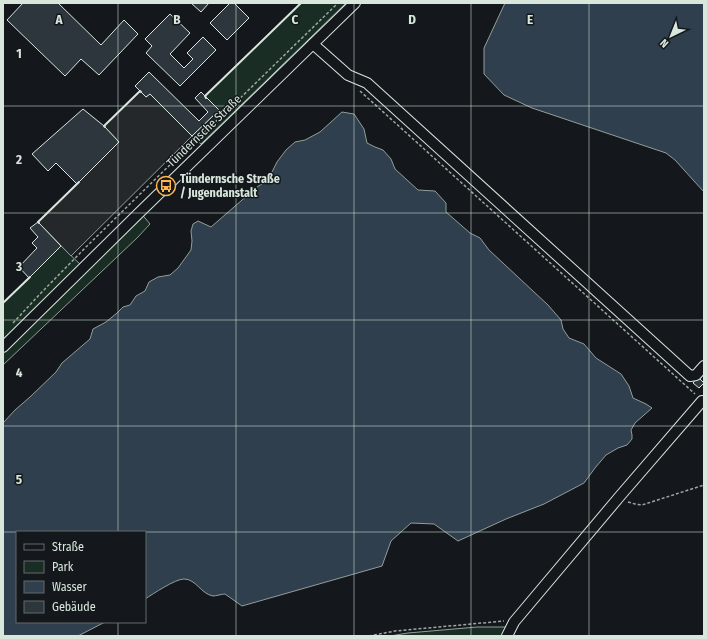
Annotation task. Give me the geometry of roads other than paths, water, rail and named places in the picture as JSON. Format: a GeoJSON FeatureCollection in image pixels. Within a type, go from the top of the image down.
{"type":"FeatureCollection","features":[{"type":"Feature","properties":{"kind":"street","name":"Tündernsche Straße"},"geometry":{"type":"LineString","coordinates":[[3,347],[128,223],[356,3]]}},
{"type":"Feature","properties":{"kind":"street"},"geometry":{"type":"LineString","coordinates":[[313,44],[348,75],[367,83],[690,376],[696,375],[704,366]]}},
{"type":"Feature","properties":{"kind":"street"},"geometry":{"type":"LineString","coordinates":[[507,636],[514,622],[702,401]]}},
{"type":"Feature","properties":{"kind":"water"},"geometry":{"type":"Polygon","coordinates":[[[505,3],[704,3],[704,192],[675,160],[666,153],[532,108],[504,95],[484,74],[484,48],[505,3]]]}},
{"type":"Feature","properties":{"kind":"water"},"geometry":{"type":"Polygon","coordinates":[[[342,112],[354,114],[364,129],[367,143],[383,150],[391,159],[395,169],[418,190],[435,191],[446,203],[446,212],[470,233],[480,238],[489,250],[548,305],[561,320],[563,329],[569,338],[584,344],[596,358],[621,374],[629,386],[633,398],[652,408],[635,423],[631,430],[632,439],[627,445],[606,455],[584,483],[544,504],[506,519],[458,541],[434,524],[411,523],[391,541],[382,566],[242,606],[225,594],[213,596],[209,595],[192,581],[184,579],[158,590],[146,598],[146,531],[16,531],[16,623],[103,623],[78,636],[3,636],[3,423],[56,372],[62,363],[90,339],[93,329],[106,322],[123,307],[130,305],[136,296],[145,291],[149,282],[158,277],[170,275],[178,268],[191,250],[191,231],[193,224],[198,221],[211,227],[257,187],[268,180],[277,162],[286,150],[295,142],[305,140],[320,132],[342,112]]]}},
{"type":"Feature","properties":{"kind":"place","name":"Tündernsche Straße / Jugendanstalt"},"geometry":{"type":"Point","coordinates":[166,186]}}]}
